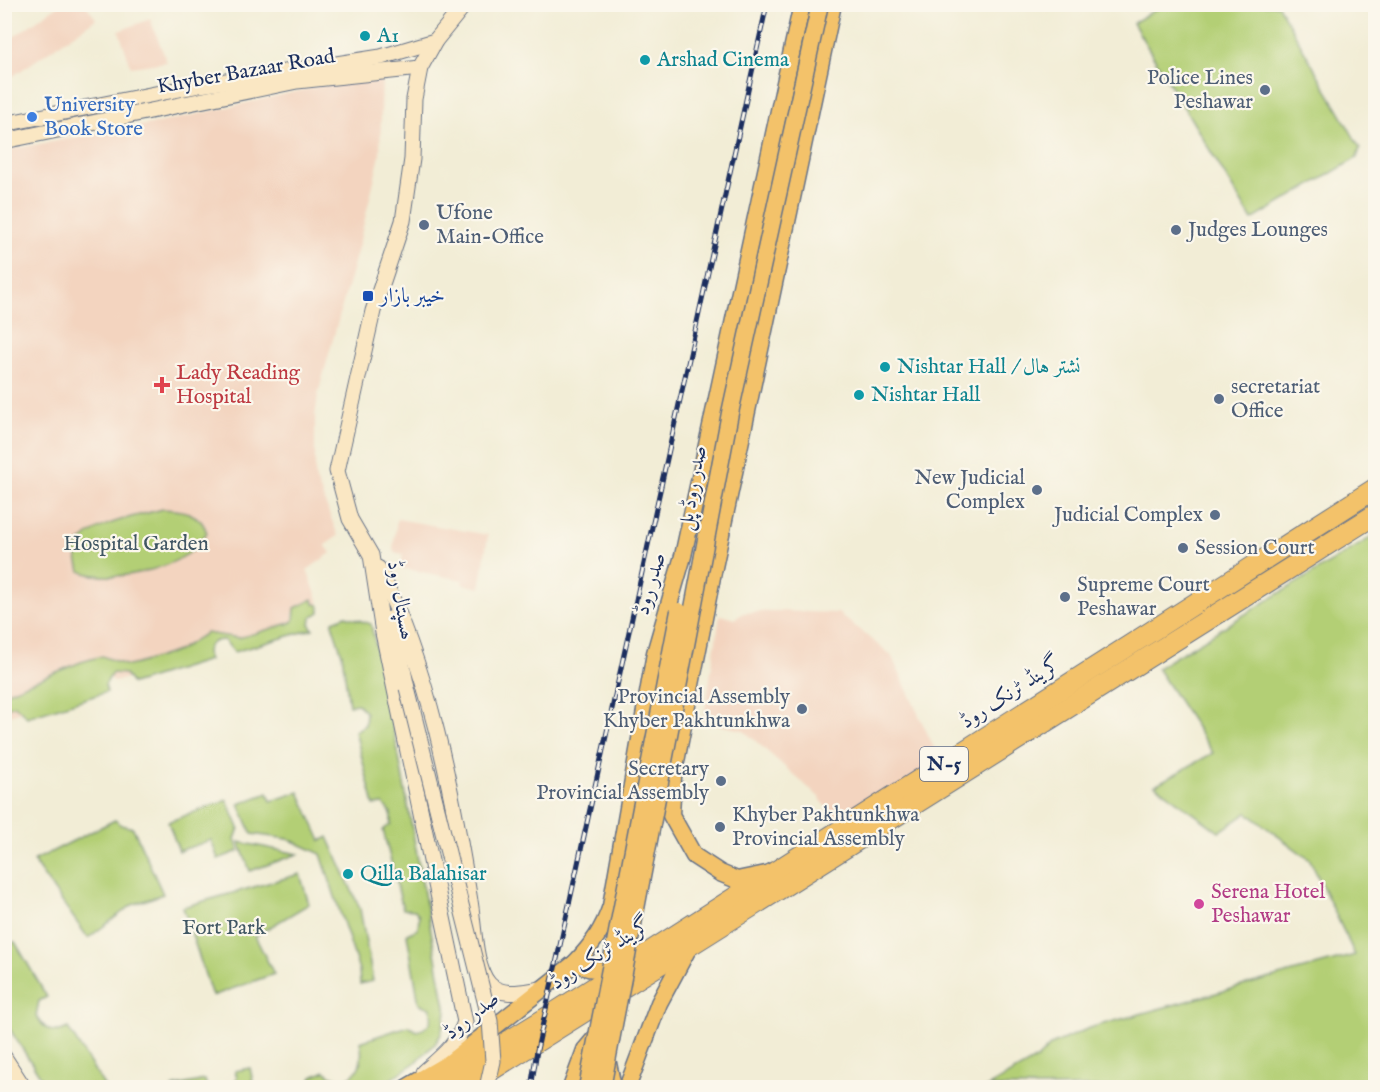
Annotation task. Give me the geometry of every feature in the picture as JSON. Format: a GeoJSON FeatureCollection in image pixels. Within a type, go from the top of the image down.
{"type":"FeatureCollection","features":[{"type":"Feature","properties":{"kind":"highway","name":"گرینڈ ٹرنک روڈ"},"geometry":{"type":"LineString","coordinates":[[463,1088],[690,944],[1044,711],[1376,488]]}},
{"type":"Feature","properties":{"kind":"highway","name":"گرینڈ ٹرنک روڈ"},"geometry":{"type":"LineString","coordinates":[[426,1088],[484,1056],[771,873],[1376,514]]}},
{"type":"Feature","properties":{"kind":"main road","name":"صدر روڈ"},"geometry":{"type":"LineString","coordinates":[[406,1088],[449,1064],[575,963],[600,934],[611,906],[655,653],[683,556],[802,4]]}},
{"type":"Feature","properties":{"kind":"main road","name":"صدر روڈ پل"},"geometry":{"type":"LineString","coordinates":[[602,1088],[730,413],[820,4]]}},
{"type":"Feature","properties":{"kind":"main road"},"geometry":{"type":"LineString","coordinates":[[771,873],[737,880],[720,873],[694,855],[671,815],[674,777],[715,560],[833,4]]}},
{"type":"Feature","properties":{"kind":"main road","name":"صدر روڈ پل"},"geometry":{"type":"LineString","coordinates":[[587,1088],[679,611],[683,556]]}},
{"type":"Feature","properties":{"kind":"main road"},"geometry":{"type":"LineString","coordinates":[[627,1088],[659,1003],[690,944]]}},
{"type":"Feature","properties":{"kind":"main road"},"geometry":{"type":"LineString","coordinates":[[575,963],[588,968],[616,972]]}},
{"type":"Feature","properties":{"kind":"main road"},"geometry":{"type":"LineString","coordinates":[[571,1088],[585,1050],[596,1037]]}},
{"type":"Feature","properties":{"kind":"main road"},"geometry":{"type":"LineString","coordinates":[[608,1063],[613,1088]]}},
{"type":"Feature","properties":{"kind":"street"},"geometry":{"type":"LineString","coordinates":[[420,68],[435,41],[465,4]]}},
{"type":"Feature","properties":{"kind":"street"},"geometry":{"type":"LineString","coordinates":[[4,124],[164,100],[381,57],[435,41]]}},
{"type":"Feature","properties":{"kind":"street","name":"Khyber Bazaar Road"},"geometry":{"type":"LineString","coordinates":[[4,141],[164,100],[297,81],[420,68]]}},
{"type":"Feature","properties":{"kind":"street","name":"ھسپتال روڈ"},"geometry":{"type":"LineString","coordinates":[[406,1088],[452,1048],[465,1022],[383,633],[371,555],[350,519],[337,471],[373,311],[403,221],[412,159],[414,99],[420,68]]}},
{"type":"Feature","properties":{"kind":"street"},"geometry":{"type":"LineString","coordinates":[[371,555],[397,635],[407,688],[490,1021],[493,1061],[488,1088]]}},
{"type":"Feature","properties":{"kind":"street"},"geometry":{"type":"LineString","coordinates":[[371,555],[398,609],[416,654],[445,775],[470,899],[480,969],[490,985],[509,993],[541,989]]}},
{"type":"Feature","properties":{"kind":"street"},"geometry":{"type":"LineString","coordinates":[[4,1057],[24,1088]]}},
{"type":"Feature","properties":{"kind":"shaded area"},"geometry":{"type":"Polygon","coordinates":[[[59,5],[86,5],[96,19],[13,76],[5,79],[5,43],[59,5]]]}},
{"type":"Feature","properties":{"kind":"shaded area"},"geometry":{"type":"Polygon","coordinates":[[[150,19],[167,62],[131,67],[119,31],[150,19]]]}},
{"type":"Feature","properties":{"kind":"shaded area","name":"Lady Reading Hospital"},"geometry":{"type":"Polygon","coordinates":[[[382,72],[380,155],[359,244],[318,394],[315,416],[315,477],[338,536],[325,545],[331,553],[307,570],[320,605],[313,610],[298,610],[293,613],[293,625],[231,641],[214,635],[197,655],[114,682],[104,671],[89,691],[9,715],[5,709],[5,150],[163,122],[382,72]]]}},
{"type":"Feature","properties":{"kind":"shaded area"},"geometry":{"type":"Polygon","coordinates":[[[397,519],[488,535],[480,588],[462,584],[463,580],[401,568],[403,554],[394,552],[393,548],[397,519]]]}},
{"type":"Feature","properties":{"kind":"shaded area"},"geometry":{"type":"Polygon","coordinates":[[[775,611],[838,613],[891,655],[942,765],[841,829],[819,797],[743,730],[703,722],[720,615],[735,619],[743,613],[775,611]]]}},
{"type":"Feature","properties":{"kind":"green space"},"geometry":{"type":"Polygon","coordinates":[[[1163,5],[1278,5],[1360,148],[1357,158],[1252,220],[1133,23],[1163,5]]]}},
{"type":"Feature","properties":{"kind":"green space","name":"Hospital Garden"},"geometry":{"type":"Polygon","coordinates":[[[163,509],[177,510],[195,516],[204,526],[207,533],[192,551],[168,564],[138,573],[107,576],[80,571],[75,549],[92,532],[114,522],[163,509]]]}},
{"type":"Feature","properties":{"kind":"green space"},"geometry":{"type":"Polygon","coordinates":[[[1375,535],[1375,1087],[987,1087],[1037,1059],[1051,1045],[1089,1028],[1355,955],[1310,860],[1247,813],[1219,832],[1155,785],[1213,753],[1157,668],[1375,535]]]}},
{"type":"Feature","properties":{"kind":"green space"},"geometry":{"type":"Polygon","coordinates":[[[313,599],[314,604],[319,605],[320,612],[311,618],[310,625],[313,629],[234,652],[224,640],[216,641],[208,648],[209,660],[132,684],[125,674],[112,673],[105,685],[107,692],[27,717],[15,705],[5,708],[5,693],[81,662],[102,656],[128,666],[178,651],[206,633],[239,638],[290,623],[294,620],[295,608],[313,599]]]}},
{"type":"Feature","properties":{"kind":"green space"},"geometry":{"type":"Polygon","coordinates":[[[346,616],[371,624],[398,752],[446,1012],[441,1034],[435,1044],[416,1062],[379,1087],[308,1087],[312,1077],[325,1071],[342,1079],[354,1074],[361,1060],[360,1042],[408,1026],[417,1031],[430,1023],[431,1016],[430,1008],[419,1004],[407,934],[418,929],[419,916],[415,910],[403,909],[383,830],[391,824],[391,813],[383,804],[374,805],[355,731],[365,725],[366,713],[358,704],[349,705],[342,654],[333,627],[333,621],[346,616]]]}},
{"type":"Feature","properties":{"kind":"green space"},"geometry":{"type":"Polygon","coordinates":[[[299,792],[321,841],[328,837],[360,909],[373,981],[360,984],[359,970],[321,854],[288,839],[252,834],[239,804],[268,793],[271,801],[299,792]]]}},
{"type":"Feature","properties":{"kind":"green space"},"geometry":{"type":"Polygon","coordinates":[[[227,800],[239,828],[235,839],[239,851],[218,859],[211,840],[179,851],[168,822],[227,800]]]}},
{"type":"Feature","properties":{"kind":"green space"},"geometry":{"type":"Polygon","coordinates":[[[115,820],[121,825],[133,828],[163,894],[132,905],[88,938],[33,861],[115,820]]]}},
{"type":"Feature","properties":{"kind":"green space"},"geometry":{"type":"Polygon","coordinates":[[[239,842],[298,854],[250,871],[239,842]]]}},
{"type":"Feature","properties":{"kind":"green space","name":"Fort Park"},"geometry":{"type":"Polygon","coordinates":[[[300,874],[309,904],[255,936],[274,974],[212,996],[183,907],[300,874]]]}},
{"type":"Feature","properties":{"kind":"green space"},"geometry":{"type":"Polygon","coordinates":[[[15,942],[47,997],[39,1001],[36,1016],[49,1030],[58,1031],[68,1028],[105,1087],[47,1087],[5,1022],[5,943],[15,942]]]}},
{"type":"Feature","properties":{"kind":"green space"},"geometry":{"type":"Polygon","coordinates":[[[250,1068],[254,1087],[233,1087],[237,1077],[235,1071],[250,1068]]]}},
{"type":"Feature","properties":{"kind":"green space"},"geometry":{"type":"Polygon","coordinates":[[[205,1080],[207,1087],[172,1087],[205,1080]]]}},
{"type":"Feature","properties":{"kind":"railway"},"geometry":{"type":"LineString","coordinates":[[531,1088],[537,1050],[767,4]]}},
{"type":"Feature","properties":{"kind":"place","name":"A1"},"geometry":{"type":"Point","coordinates":[365,36]}},
{"type":"Feature","properties":{"kind":"place","name":"Arshad Cinema"},"geometry":{"type":"Point","coordinates":[645,60]}},
{"type":"Feature","properties":{"kind":"place","name":"Police Lines Peshawar"},"geometry":{"type":"Point","coordinates":[1265,90]}},
{"type":"Feature","properties":{"kind":"place","name":"University Book Store"},"geometry":{"type":"Point","coordinates":[32,117]}},
{"type":"Feature","properties":{"kind":"place","name":"Ufone Main-Office"},"geometry":{"type":"Point","coordinates":[424,225]}},
{"type":"Feature","properties":{"kind":"place","name":"Judges Lounges"},"geometry":{"type":"Point","coordinates":[1176,230]}},
{"type":"Feature","properties":{"kind":"place","name":"خیبر بازار"},"geometry":{"type":"Point","coordinates":[368,296]}},
{"type":"Feature","properties":{"kind":"place","name":"Nishtar Hall / نشتر ہال"},"geometry":{"type":"Point","coordinates":[885,367]}},
{"type":"Feature","properties":{"kind":"place","name":"Lady Reading Hospital"},"geometry":{"type":"Point","coordinates":[162,385]}},
{"type":"Feature","properties":{"kind":"place","name":"Nishtar Hall"},"geometry":{"type":"Point","coordinates":[859,395]}},
{"type":"Feature","properties":{"kind":"place","name":"secretariat Office"},"geometry":{"type":"Point","coordinates":[1219,399]}},
{"type":"Feature","properties":{"kind":"place","name":"New Judicial Complex"},"geometry":{"type":"Point","coordinates":[1037,490]}},
{"type":"Feature","properties":{"kind":"place","name":"Judicial Complex"},"geometry":{"type":"Point","coordinates":[1215,515]}},
{"type":"Feature","properties":{"kind":"place","name":"Session Court"},"geometry":{"type":"Point","coordinates":[1183,548]}},
{"type":"Feature","properties":{"kind":"place","name":"Supreme Court Peshawar"},"geometry":{"type":"Point","coordinates":[1065,597]}},
{"type":"Feature","properties":{"kind":"place","name":"Provincial Assembly Khyber Pakhtunkhwa"},"geometry":{"type":"Point","coordinates":[802,709]}},
{"type":"Feature","properties":{"kind":"place","name":"Secretary Provincial Assembly"},"geometry":{"type":"Point","coordinates":[721,781]}},
{"type":"Feature","properties":{"kind":"place","name":"Khyber Pakhtunkhwa Provincial Assembly"},"geometry":{"type":"Point","coordinates":[720,827]}},
{"type":"Feature","properties":{"kind":"place","name":"Qilla Balahisar"},"geometry":{"type":"Point","coordinates":[348,874]}},
{"type":"Feature","properties":{"kind":"place","name":"Serena Hotel Peshawar"},"geometry":{"type":"Point","coordinates":[1199,904]}}]}
